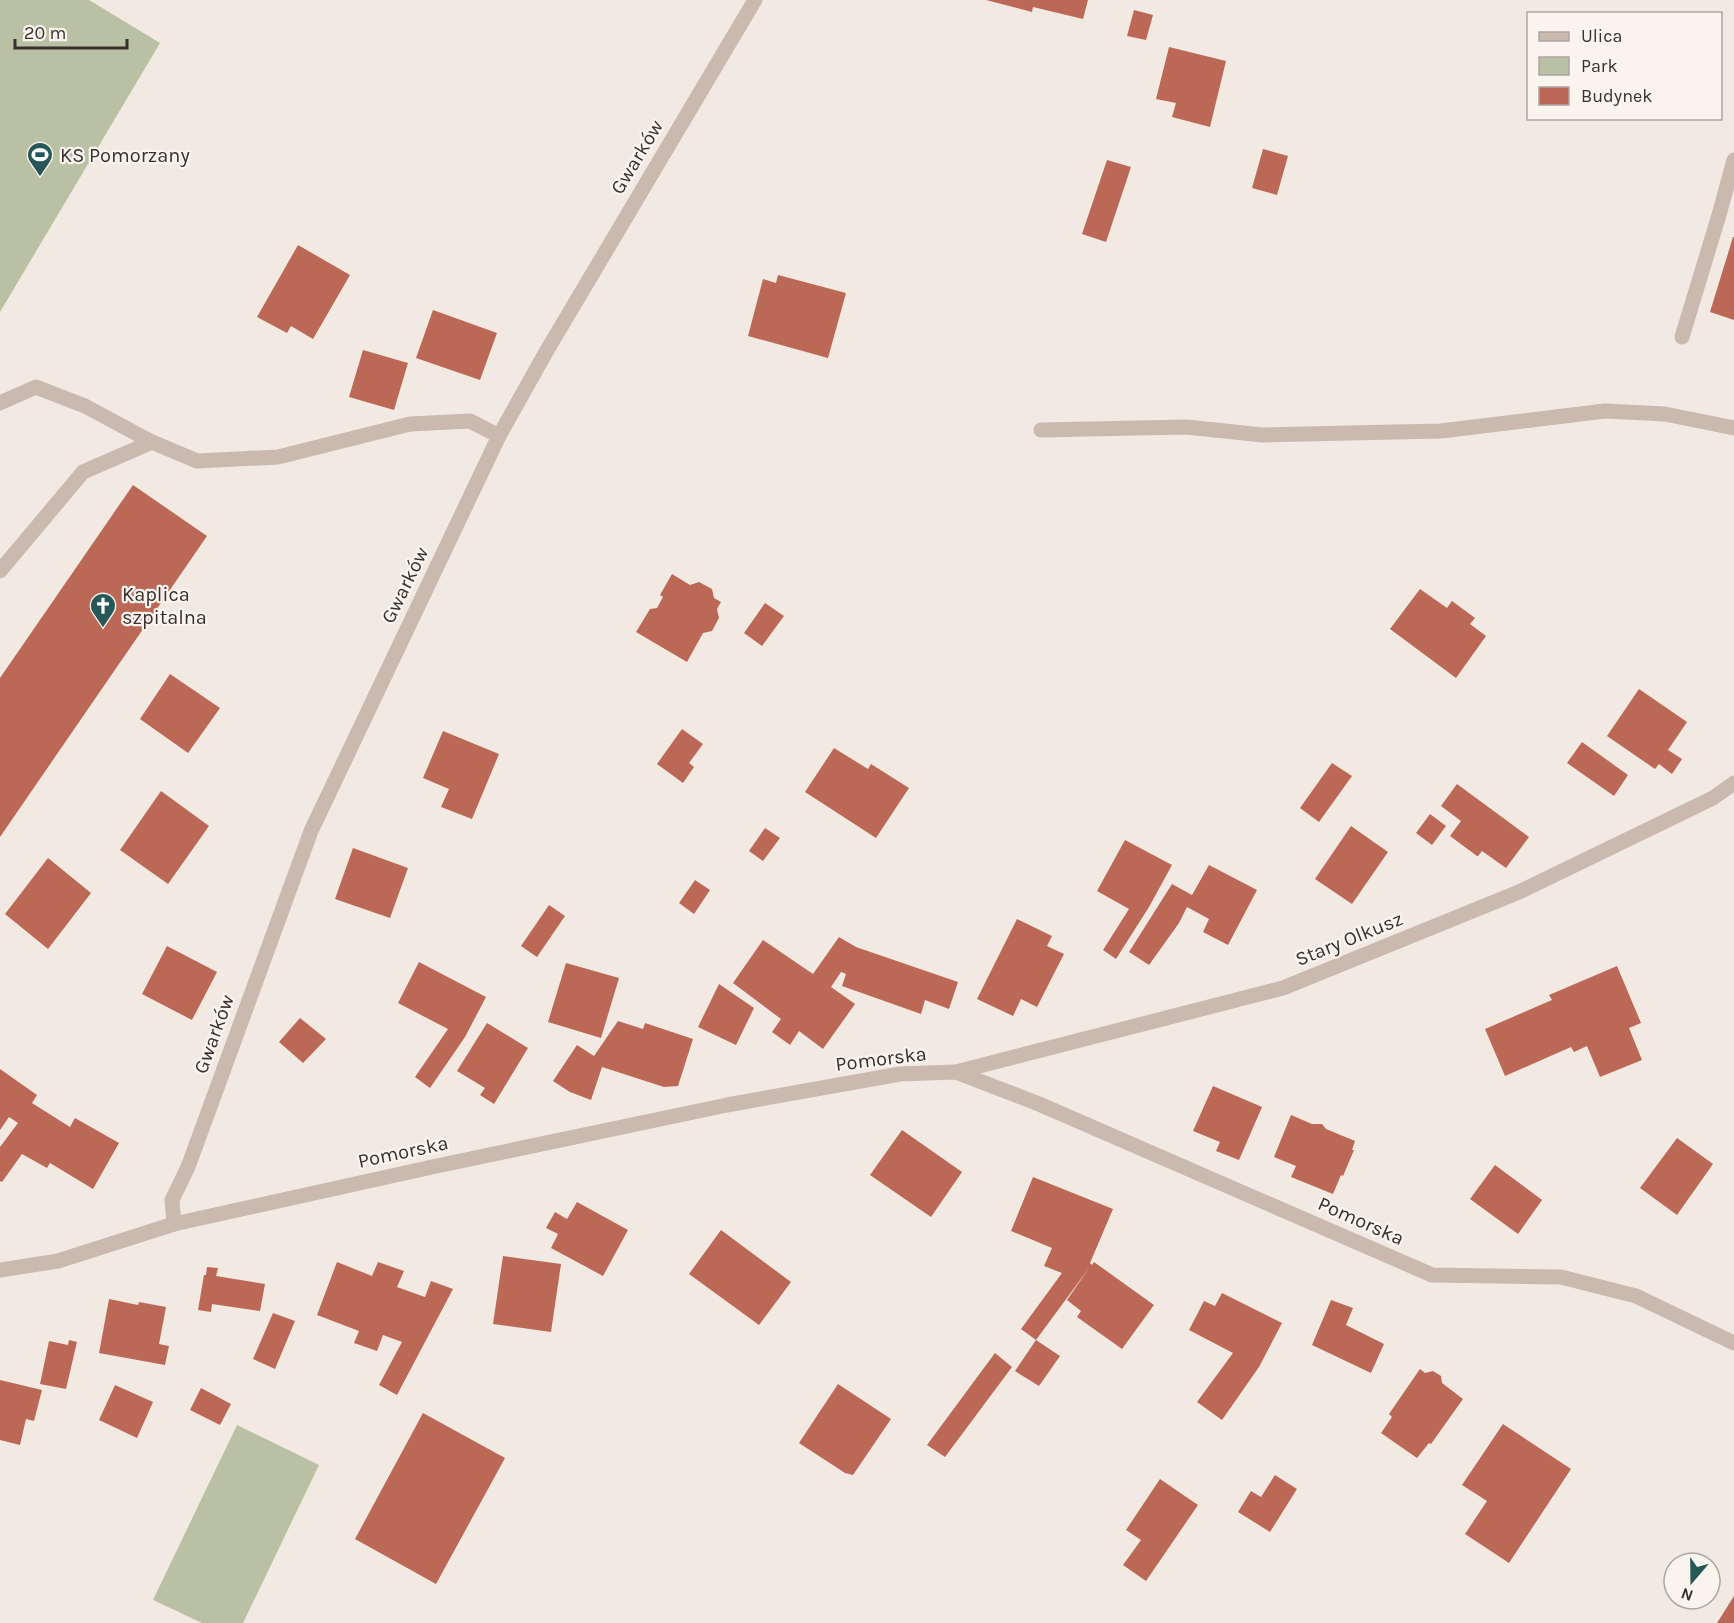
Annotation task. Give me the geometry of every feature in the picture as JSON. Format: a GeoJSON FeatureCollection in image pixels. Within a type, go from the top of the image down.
{"type":"FeatureCollection","features":[{"type":"Feature","properties":{"kind":"street","name":"Gwarków"},"geometry":{"type":"LineString","coordinates":[[174,1224],[172,1200],[188,1167],[311,831],[499,436],[546,352],[755,0]]}},
{"type":"Feature","properties":{"kind":"street"},"geometry":{"type":"LineString","coordinates":[[1682,338],[1734,160]]}},
{"type":"Feature","properties":{"kind":"street"},"geometry":{"type":"LineString","coordinates":[[0,403],[36,387],[85,406],[152,442],[197,461],[278,457],[410,424],[470,421],[499,436]]}},
{"type":"Feature","properties":{"kind":"street"},"geometry":{"type":"LineString","coordinates":[[1041,429],[1186,427],[1263,435],[1441,431],[1605,411],[1665,414],[1734,428]]}},
{"type":"Feature","properties":{"kind":"street"},"geometry":{"type":"LineString","coordinates":[[0,572],[83,472],[152,442]]}},
{"type":"Feature","properties":{"kind":"street","name":"Stary Olkusz"},"geometry":{"type":"LineString","coordinates":[[956,1072],[1283,988],[1519,892],[1713,798],[1734,783]]}},
{"type":"Feature","properties":{"kind":"street","name":"Pomorska"},"geometry":{"type":"LineString","coordinates":[[0,1270],[58,1261],[174,1224],[727,1105],[900,1074],[956,1072],[1040,1104],[1432,1275],[1561,1277],[1636,1296],[1734,1343]]}},
{"type":"Feature","properties":{"kind":"green space","name":"KS Pomorzany"},"geometry":{"type":"Polygon","coordinates":[[[0,0],[89,0],[160,43],[0,312],[0,0]]]}},
{"type":"Feature","properties":{"kind":"green space"},"geometry":{"type":"Polygon","coordinates":[[[237,1425],[319,1465],[243,1623],[202,1623],[153,1600],[237,1425]]]}},
{"type":"Feature","properties":{"kind":"building"},"geometry":{"type":"Polygon","coordinates":[[[986,0],[1088,0],[1083,19],[1033,7],[1032,12],[986,0]]]}},
{"type":"Feature","properties":{"kind":"building"},"geometry":{"type":"Polygon","coordinates":[[[1134,10],[1153,15],[1146,40],[1127,36],[1134,10]]]}},
{"type":"Feature","properties":{"kind":"building"},"geometry":{"type":"Polygon","coordinates":[[[1169,47],[1226,61],[1210,127],[1172,117],[1176,103],[1156,99],[1169,47]]]}},
{"type":"Feature","properties":{"kind":"building"},"geometry":{"type":"Polygon","coordinates":[[[1263,149],[1288,156],[1277,195],[1252,188],[1263,149]]]}},
{"type":"Feature","properties":{"kind":"building"},"geometry":{"type":"Polygon","coordinates":[[[1107,160],[1131,167],[1106,242],[1082,234],[1107,160]]]}},
{"type":"Feature","properties":{"kind":"building"},"geometry":{"type":"Polygon","coordinates":[[[1734,237],[1734,320],[1710,312],[1734,237]]]}},
{"type":"Feature","properties":{"kind":"building"},"geometry":{"type":"Polygon","coordinates":[[[298,245],[350,275],[313,339],[291,326],[287,333],[257,317],[298,245]]]}},
{"type":"Feature","properties":{"kind":"building"},"geometry":{"type":"Polygon","coordinates":[[[778,275],[846,293],[828,358],[748,336],[763,279],[776,283],[778,275]]]}},
{"type":"Feature","properties":{"kind":"building"},"geometry":{"type":"Polygon","coordinates":[[[433,310],[497,333],[480,380],[416,358],[433,310]]]}},
{"type":"Feature","properties":{"kind":"building"},"geometry":{"type":"Polygon","coordinates":[[[363,350],[408,363],[394,410],[349,397],[363,350]]]}},
{"type":"Feature","properties":{"kind":"building"},"geometry":{"type":"Polygon","coordinates":[[[133,485],[207,536],[0,837],[0,678],[133,485]]]}},
{"type":"Feature","properties":{"kind":"building"},"geometry":{"type":"Polygon","coordinates":[[[672,574],[690,585],[699,582],[712,589],[714,598],[721,602],[717,609],[719,618],[712,631],[703,633],[687,662],[636,632],[650,609],[657,608],[663,597],[660,595],[672,574]]]}},
{"type":"Feature","properties":{"kind":"building"},"geometry":{"type":"Polygon","coordinates":[[[1420,589],[1447,608],[1452,601],[1475,618],[1470,624],[1486,636],[1456,678],[1390,629],[1420,589]]]}},
{"type":"Feature","properties":{"kind":"building"},"geometry":{"type":"Polygon","coordinates":[[[765,603],[784,616],[762,646],[744,633],[765,603]]]}},
{"type":"Feature","properties":{"kind":"building"},"geometry":{"type":"Polygon","coordinates":[[[170,674],[220,708],[188,753],[140,719],[170,674]]]}},
{"type":"Feature","properties":{"kind":"building"},"geometry":{"type":"Polygon","coordinates":[[[1639,689],[1687,722],[1668,750],[1682,759],[1672,774],[1659,764],[1655,769],[1607,736],[1639,689]]]}},
{"type":"Feature","properties":{"kind":"building"},"geometry":{"type":"Polygon","coordinates":[[[682,729],[703,744],[689,763],[694,767],[683,783],[657,764],[682,729]]]}},
{"type":"Feature","properties":{"kind":"building"},"geometry":{"type":"Polygon","coordinates":[[[443,731],[499,754],[472,819],[441,807],[449,789],[423,778],[443,731]]]}},
{"type":"Feature","properties":{"kind":"building"},"geometry":{"type":"Polygon","coordinates":[[[1582,742],[1628,775],[1614,796],[1567,763],[1582,742]]]}},
{"type":"Feature","properties":{"kind":"building"},"geometry":{"type":"Polygon","coordinates":[[[834,748],[868,769],[871,764],[909,788],[876,838],[805,792],[834,748]]]}},
{"type":"Feature","properties":{"kind":"building"},"geometry":{"type":"Polygon","coordinates":[[[1332,763],[1352,776],[1319,822],[1300,808],[1332,763]]]}},
{"type":"Feature","properties":{"kind":"building"},"geometry":{"type":"Polygon","coordinates":[[[1457,784],[1529,837],[1506,868],[1482,851],[1477,856],[1450,836],[1461,821],[1441,806],[1457,784]]]}},
{"type":"Feature","properties":{"kind":"building"},"geometry":{"type":"Polygon","coordinates":[[[161,791],[209,826],[168,884],[120,850],[161,791]]]}},
{"type":"Feature","properties":{"kind":"building"},"geometry":{"type":"Polygon","coordinates":[[[1430,814],[1446,826],[1432,845],[1416,833],[1430,814]]]}},
{"type":"Feature","properties":{"kind":"building"},"geometry":{"type":"Polygon","coordinates":[[[1351,826],[1388,852],[1352,904],[1315,879],[1351,826]]]}},
{"type":"Feature","properties":{"kind":"building"},"geometry":{"type":"Polygon","coordinates":[[[765,828],[780,838],[763,861],[749,851],[765,828]]]}},
{"type":"Feature","properties":{"kind":"building"},"geometry":{"type":"Polygon","coordinates":[[[1125,840],[1172,865],[1116,959],[1103,950],[1129,909],[1097,891],[1125,840]]]}},
{"type":"Feature","properties":{"kind":"building"},"geometry":{"type":"Polygon","coordinates":[[[353,848],[408,868],[390,918],[335,899],[353,848]]]}},
{"type":"Feature","properties":{"kind":"building"},"geometry":{"type":"Polygon","coordinates":[[[48,858],[91,893],[48,949],[5,914],[48,858]]]}},
{"type":"Feature","properties":{"kind":"building"},"geometry":{"type":"Polygon","coordinates":[[[1209,865],[1257,890],[1228,945],[1203,932],[1209,919],[1187,907],[1179,923],[1149,965],[1129,952],[1172,884],[1192,895],[1209,865]]]}},
{"type":"Feature","properties":{"kind":"building"},"geometry":{"type":"Polygon","coordinates":[[[695,880],[710,890],[694,914],[679,903],[695,880]]]}},
{"type":"Feature","properties":{"kind":"building"},"geometry":{"type":"Polygon","coordinates":[[[549,905],[565,916],[537,957],[521,946],[549,905]]]}},
{"type":"Feature","properties":{"kind":"building"},"geometry":{"type":"Polygon","coordinates":[[[1017,919],[1052,936],[1047,946],[1064,954],[1037,1007],[1021,999],[1013,1016],[977,999],[1017,919]]]}},
{"type":"Feature","properties":{"kind":"building"},"geometry":{"type":"Polygon","coordinates":[[[839,937],[856,947],[958,982],[949,1009],[925,1000],[921,1014],[842,986],[846,974],[841,972],[831,987],[855,1004],[823,1049],[799,1031],[790,1045],[772,1032],[781,1019],[733,983],[763,940],[813,974],[839,937]]]}},
{"type":"Feature","properties":{"kind":"building"},"geometry":{"type":"Polygon","coordinates":[[[167,946],[217,972],[192,1020],[142,994],[167,946]]]}},
{"type":"Feature","properties":{"kind":"building"},"geometry":{"type":"Polygon","coordinates":[[[419,962],[486,997],[465,1037],[430,1088],[415,1077],[448,1029],[398,1003],[419,962]]]}},
{"type":"Feature","properties":{"kind":"building"},"geometry":{"type":"Polygon","coordinates":[[[566,963],[619,978],[601,1038],[548,1022],[566,963]]]}},
{"type":"Feature","properties":{"kind":"building"},"geometry":{"type":"Polygon","coordinates":[[[1617,966],[1641,1023],[1629,1028],[1642,1060],[1600,1077],[1587,1046],[1574,1052],[1571,1047],[1505,1076],[1485,1029],[1552,1000],[1549,995],[1617,966]]]}},
{"type":"Feature","properties":{"kind":"building"},"geometry":{"type":"Polygon","coordinates":[[[719,984],[754,1008],[736,1045],[698,1027],[719,984]]]}},
{"type":"Feature","properties":{"kind":"building"},"geometry":{"type":"Polygon","coordinates":[[[300,1018],[326,1039],[303,1063],[279,1042],[300,1018]]]}},
{"type":"Feature","properties":{"kind":"building"},"geometry":{"type":"Polygon","coordinates":[[[618,1021],[643,1029],[645,1023],[693,1039],[678,1086],[664,1087],[602,1067],[591,1100],[570,1092],[553,1081],[577,1045],[594,1056],[618,1021]]]}},
{"type":"Feature","properties":{"kind":"building"},"geometry":{"type":"Polygon","coordinates":[[[487,1023],[528,1048],[494,1104],[480,1095],[485,1088],[457,1071],[487,1023]]]}},
{"type":"Feature","properties":{"kind":"building"},"geometry":{"type":"Polygon","coordinates":[[[0,1069],[37,1095],[32,1103],[70,1127],[75,1118],[119,1143],[93,1189],[50,1163],[47,1168],[22,1154],[2,1182],[0,1181],[0,1147],[18,1123],[9,1117],[0,1130],[0,1069]]]}},
{"type":"Feature","properties":{"kind":"building"},"geometry":{"type":"Polygon","coordinates":[[[1213,1086],[1262,1107],[1239,1160],[1216,1151],[1220,1142],[1193,1131],[1213,1086]]]}},
{"type":"Feature","properties":{"kind":"building"},"geometry":{"type":"Polygon","coordinates":[[[1291,1115],[1312,1124],[1322,1124],[1326,1129],[1355,1141],[1352,1150],[1354,1150],[1333,1194],[1291,1177],[1296,1166],[1274,1157],[1291,1115]]]}},
{"type":"Feature","properties":{"kind":"building"},"geometry":{"type":"Polygon","coordinates":[[[902,1130],[962,1172],[931,1217],[870,1175],[902,1130]]]}},
{"type":"Feature","properties":{"kind":"building"},"geometry":{"type":"Polygon","coordinates":[[[1677,1138],[1713,1164],[1677,1215],[1640,1188],[1677,1138]]]}},
{"type":"Feature","properties":{"kind":"building"},"geometry":{"type":"Polygon","coordinates":[[[1495,1165],[1542,1200],[1518,1234],[1470,1199],[1495,1165]]]}},
{"type":"Feature","properties":{"kind":"building"},"geometry":{"type":"Polygon","coordinates":[[[1033,1177],[1113,1209],[1090,1263],[1092,1265],[1094,1262],[1154,1305],[1122,1349],[1077,1317],[1081,1311],[1067,1300],[1089,1268],[1036,1340],[1021,1329],[1062,1273],[1044,1266],[1052,1248],[1011,1231],[1033,1177]]]}},
{"type":"Feature","properties":{"kind":"building"},"geometry":{"type":"Polygon","coordinates":[[[577,1202],[628,1230],[603,1276],[551,1248],[558,1234],[546,1228],[555,1212],[567,1219],[577,1202]]]}},
{"type":"Feature","properties":{"kind":"building"},"geometry":{"type":"Polygon","coordinates":[[[721,1230],[791,1282],[759,1325],[689,1274],[721,1230]]]}},
{"type":"Feature","properties":{"kind":"building"},"geometry":{"type":"Polygon","coordinates":[[[503,1256],[561,1264],[551,1332],[493,1324],[503,1256]]]}},
{"type":"Feature","properties":{"kind":"building"},"geometry":{"type":"Polygon","coordinates":[[[337,1262],[372,1276],[378,1262],[404,1271],[397,1287],[425,1297],[431,1281],[453,1289],[397,1395],[379,1385],[402,1342],[383,1335],[377,1351],[354,1343],[359,1331],[317,1315],[337,1262]]]}},
{"type":"Feature","properties":{"kind":"building"},"geometry":{"type":"Polygon","coordinates":[[[207,1267],[218,1268],[216,1276],[265,1284],[260,1311],[212,1304],[211,1312],[198,1310],[207,1267]]]}},
{"type":"Feature","properties":{"kind":"building"},"geometry":{"type":"Polygon","coordinates":[[[1222,1293],[1282,1323],[1259,1367],[1222,1420],[1197,1402],[1233,1353],[1189,1330],[1204,1301],[1215,1306],[1222,1293]]]}},
{"type":"Feature","properties":{"kind":"building"},"geometry":{"type":"Polygon","coordinates":[[[109,1299],[138,1305],[139,1302],[166,1307],[159,1344],[169,1346],[165,1365],[99,1353],[109,1299]]]}},
{"type":"Feature","properties":{"kind":"building"},"geometry":{"type":"Polygon","coordinates":[[[1331,1300],[1353,1308],[1346,1325],[1384,1344],[1371,1373],[1312,1345],[1331,1300]]]}},
{"type":"Feature","properties":{"kind":"building"},"geometry":{"type":"Polygon","coordinates":[[[273,1313],[295,1321],[275,1369],[253,1359],[273,1313]]]}},
{"type":"Feature","properties":{"kind":"building"},"geometry":{"type":"Polygon","coordinates":[[[69,1340],[77,1342],[66,1389],[40,1384],[49,1341],[68,1345],[69,1340]]]}},
{"type":"Feature","properties":{"kind":"building"},"geometry":{"type":"Polygon","coordinates":[[[1036,1340],[1060,1356],[1039,1386],[1015,1371],[1036,1340]]]}},
{"type":"Feature","properties":{"kind":"building"},"geometry":{"type":"Polygon","coordinates":[[[995,1353],[1012,1367],[945,1457],[927,1445],[995,1353]]]}},
{"type":"Feature","properties":{"kind":"building"},"geometry":{"type":"Polygon","coordinates":[[[1420,1369],[1425,1373],[1433,1371],[1441,1376],[1442,1383],[1463,1399],[1431,1444],[1429,1443],[1417,1458],[1381,1433],[1392,1417],[1389,1414],[1420,1369]]]}},
{"type":"Feature","properties":{"kind":"building"},"geometry":{"type":"Polygon","coordinates":[[[0,1380],[42,1390],[34,1421],[26,1419],[20,1445],[0,1440],[0,1380]]]}},
{"type":"Feature","properties":{"kind":"building"},"geometry":{"type":"Polygon","coordinates":[[[838,1384],[891,1419],[853,1475],[845,1473],[799,1443],[838,1384]]]}},
{"type":"Feature","properties":{"kind":"building"},"geometry":{"type":"Polygon","coordinates":[[[115,1385],[153,1402],[137,1438],[99,1420],[115,1385]]]}},
{"type":"Feature","properties":{"kind":"building"},"geometry":{"type":"Polygon","coordinates":[[[201,1388],[231,1404],[220,1425],[190,1410],[201,1388]]]}},
{"type":"Feature","properties":{"kind":"building"},"geometry":{"type":"Polygon","coordinates":[[[423,1413],[505,1458],[436,1584],[355,1539],[423,1413]]]}},
{"type":"Feature","properties":{"kind":"building"},"geometry":{"type":"Polygon","coordinates":[[[1503,1424],[1571,1469],[1509,1563],[1465,1534],[1487,1501],[1462,1485],[1503,1424]]]}},
{"type":"Feature","properties":{"kind":"building"},"geometry":{"type":"Polygon","coordinates":[[[1275,1475],[1297,1489],[1270,1532],[1238,1512],[1251,1491],[1261,1497],[1275,1475]]]}},
{"type":"Feature","properties":{"kind":"building"},"geometry":{"type":"Polygon","coordinates":[[[1160,1479],[1198,1505],[1146,1581],[1123,1565],[1141,1540],[1126,1530],[1160,1479]]]}},
{"type":"Feature","properties":{"kind":"building"},"geometry":{"type":"Polygon","coordinates":[[[1734,1596],[1734,1623],[1717,1623],[1734,1596]]]}},
{"type":"Feature","properties":{"kind":"place","name":"KS Pomorzany"},"geometry":{"type":"Point","coordinates":[40,178]}},
{"type":"Feature","properties":{"kind":"place","name":"Kaplica szpitalna"},"geometry":{"type":"Point","coordinates":[103,629]}}]}
